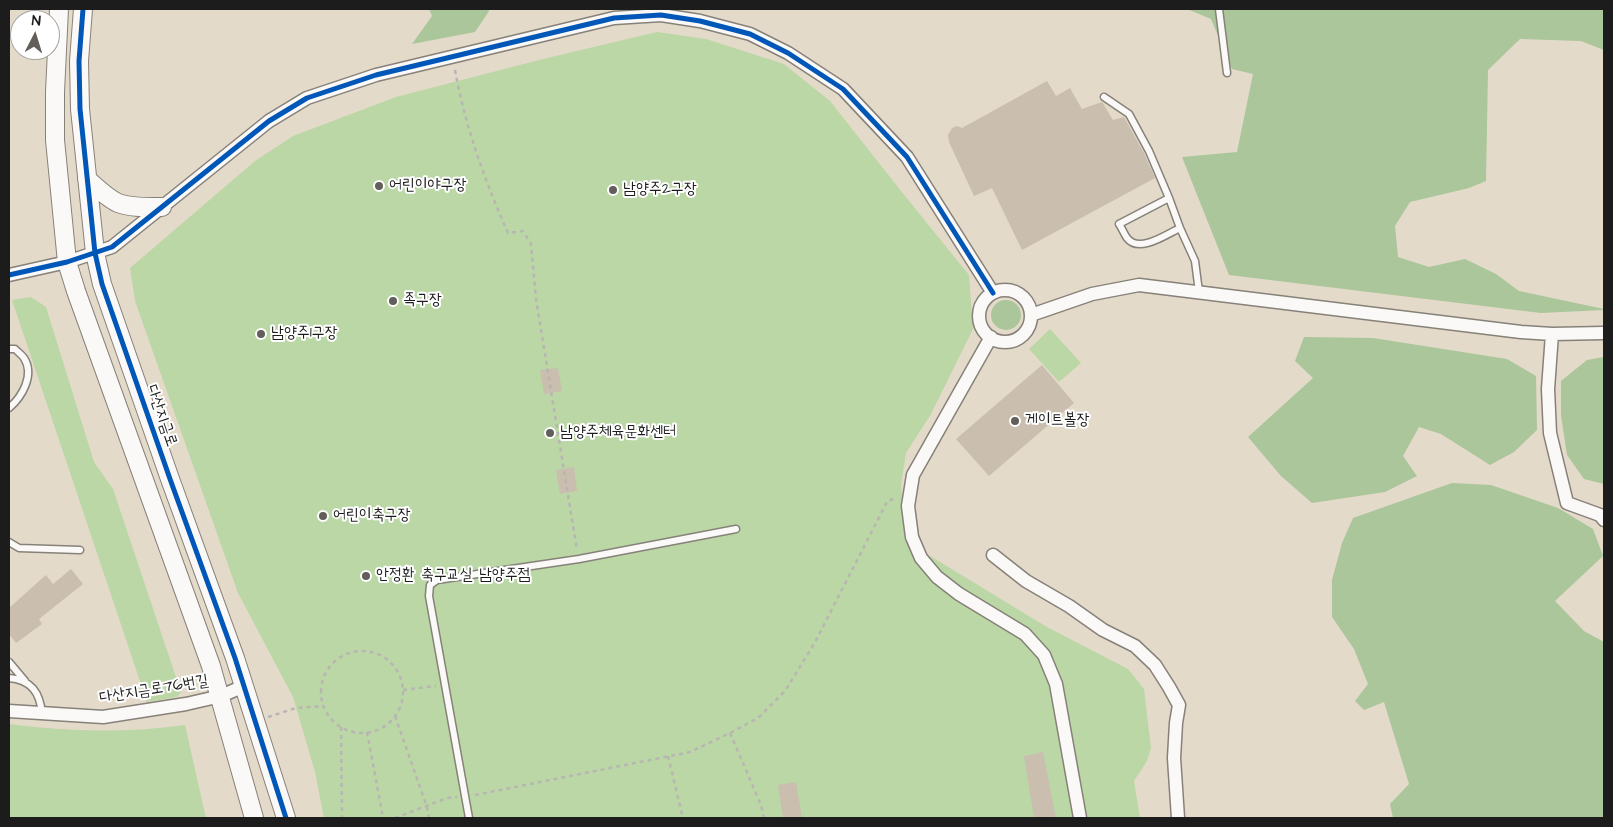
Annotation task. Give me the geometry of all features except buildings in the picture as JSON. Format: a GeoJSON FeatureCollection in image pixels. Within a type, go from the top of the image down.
{"type":"FeatureCollection","features":[{"type":"Feature","properties":{"kind":"street"},"geometry":{"type":"LineString","coordinates":[[59,9],[55,140],[67,262],[220,696],[254,818]]}},
{"type":"Feature","properties":{"kind":"street","name":"다산지금로"},"geometry":{"type":"LineString","coordinates":[[83,9],[79,61],[80,109],[95,253],[102,284],[235,658],[286,818]]}},
{"type":"Feature","properties":{"kind":"street"},"geometry":{"type":"LineString","coordinates":[[9,275],[67,262],[112,248],[269,121],[307,98],[376,75],[614,18],[662,15],[700,21],[750,34],[788,53],[842,89],[907,157],[993,293]]}},
{"type":"Feature","properties":{"kind":"street"},"geometry":{"type":"LineString","coordinates":[[87,179],[118,203],[133,206],[162,207]]}},
{"type":"Feature","properties":{"kind":"street"},"geometry":{"type":"LineString","coordinates":[[1031,315],[1092,294],[1139,285],[1521,332],[1552,334],[1604,333]]}},
{"type":"Feature","properties":{"kind":"street"},"geometry":{"type":"LineString","coordinates":[[1002,290],[1019,294],[1026,300],[1031,315],[1025,332],[1012,341],[1003,341],[991,337],[983,329],[980,321],[982,305],[993,293],[1002,290]]}},
{"type":"Feature","properties":{"kind":"street"},"geometry":{"type":"LineString","coordinates":[[1552,334],[1548,389],[1550,433],[1567,503],[1600,515],[1604,520]]}},
{"type":"Feature","properties":{"kind":"street"},"geometry":{"type":"LineString","coordinates":[[991,337],[913,475],[908,506],[912,538],[921,558],[937,577],[959,594],[1025,634],[1044,655],[1056,684],[1080,818]]}},
{"type":"Feature","properties":{"kind":"street"},"geometry":{"type":"LineString","coordinates":[[993,555],[1026,581],[1069,606],[1104,630],[1135,646],[1155,665],[1179,705],[1174,758],[1178,818]]}},
{"type":"Feature","properties":{"kind":"street","name":"다산지금로76번길"},"geometry":{"type":"LineString","coordinates":[[9,711],[103,717],[186,704],[220,696],[244,686]]}},
{"type":"Feature","properties":{"kind":"lane"},"geometry":{"type":"LineString","coordinates":[[1219,9],[1227,73]]}},
{"type":"Feature","properties":{"kind":"lane"},"geometry":{"type":"LineString","coordinates":[[1104,97],[1129,114],[1149,151],[1195,261],[1199,292]]}},
{"type":"Feature","properties":{"kind":"lane"},"geometry":{"type":"LineString","coordinates":[[1169,198],[1119,224],[1127,239],[1134,244],[1152,242],[1180,228]]}},
{"type":"Feature","properties":{"kind":"lane"},"geometry":{"type":"LineString","coordinates":[[9,349],[16,349],[24,358],[27,370],[27,384],[17,401],[9,408]]}},
{"type":"Feature","properties":{"kind":"lane"},"geometry":{"type":"LineString","coordinates":[[469,818],[429,596],[430,585],[437,580],[579,559],[736,529]]}},
{"type":"Feature","properties":{"kind":"lane"},"geometry":{"type":"LineString","coordinates":[[9,542],[19,548],[80,550]]}},
{"type":"Feature","properties":{"kind":"lane"},"geometry":{"type":"LineString","coordinates":[[9,662],[35,691],[42,714]]}},
{"type":"Feature","properties":{"kind":"lane"},"geometry":{"type":"LineString","coordinates":[[9,678],[26,682]]}},
{"type":"Feature","properties":{"kind":"path"},"geometry":{"type":"LineString","coordinates":[[452,58],[460,98],[488,188],[508,233],[523,231],[531,244],[536,299],[579,559]]}},
{"type":"Feature","properties":{"kind":"path"},"geometry":{"type":"LineString","coordinates":[[395,818],[447,798],[466,796],[690,752],[758,718],[785,692],[814,644],[888,500],[909,497]]}},
{"type":"Feature","properties":{"kind":"path"},"geometry":{"type":"LineString","coordinates":[[357,651],[370,652],[383,657],[394,666],[400,677],[403,690],[401,704],[395,716],[386,725],[360,733],[346,730],[335,723],[326,713],[324,706],[321,700],[321,686],[325,673],[333,662],[344,654],[357,651]]}},
{"type":"Feature","properties":{"kind":"path"},"geometry":{"type":"LineString","coordinates":[[403,690],[446,685]]}},
{"type":"Feature","properties":{"kind":"path"},"geometry":{"type":"LineString","coordinates":[[262,719],[296,708],[324,706]]}},
{"type":"Feature","properties":{"kind":"path"},"geometry":{"type":"LineString","coordinates":[[395,716],[427,806],[429,818]]}},
{"type":"Feature","properties":{"kind":"path"},"geometry":{"type":"LineString","coordinates":[[341,727],[342,818]]}},
{"type":"Feature","properties":{"kind":"path"},"geometry":{"type":"LineString","coordinates":[[367,732],[383,818]]}},
{"type":"Feature","properties":{"kind":"path"},"geometry":{"type":"LineString","coordinates":[[730,733],[761,805],[764,818]]}},
{"type":"Feature","properties":{"kind":"path"},"geometry":{"type":"LineString","coordinates":[[668,756],[683,818]]}},
{"type":"Feature","properties":{"kind":"green space"},"geometry":{"type":"Polygon","coordinates":[[[429,9],[488,9],[489,11],[475,32],[412,44],[432,16],[429,9]]]}},
{"type":"Feature","properties":{"kind":"green space"},"geometry":{"type":"Polygon","coordinates":[[[1187,9],[1604,9],[1604,50],[1581,41],[1520,39],[1488,70],[1486,181],[1469,188],[1410,202],[1395,226],[1398,257],[1429,267],[1465,259],[1496,274],[1519,291],[1604,310],[1541,313],[1229,275],[1182,157],[1237,152],[1253,74],[1232,69],[1211,19],[1187,9]]]}},
{"type":"Feature","properties":{"kind":"green space","name":"남양주체육문화센터"},"geometry":{"type":"Polygon","coordinates":[[[657,32],[706,39],[784,64],[830,101],[969,275],[973,329],[931,414],[906,453],[901,485],[907,542],[1047,627],[1128,669],[1144,689],[1151,748],[1147,761],[1134,781],[1140,818],[324,818],[315,772],[293,697],[238,593],[135,301],[130,268],[255,161],[293,136],[396,97],[657,32]]]}},
{"type":"Feature","properties":{"kind":"green space"},"geometry":{"type":"Polygon","coordinates":[[[31,297],[46,307],[94,462],[113,489],[181,692],[177,697],[147,702],[12,300],[31,297]]]}},
{"type":"Feature","properties":{"kind":"green space"},"geometry":{"type":"Polygon","coordinates":[[[1006,300],[1017,304],[1021,315],[1017,326],[1006,330],[995,326],[991,315],[995,304],[1006,300]]]}},
{"type":"Feature","properties":{"kind":"green space"},"geometry":{"type":"Polygon","coordinates":[[[1050,329],[1081,363],[1059,382],[1029,349],[1050,329]]]}},
{"type":"Feature","properties":{"kind":"green space"},"geometry":{"type":"Polygon","coordinates":[[[1304,337],[1373,338],[1507,359],[1536,376],[1537,430],[1514,452],[1490,465],[1441,434],[1419,427],[1403,456],[1417,476],[1385,492],[1312,503],[1281,476],[1248,437],[1313,378],[1295,361],[1304,337]]]}},
{"type":"Feature","properties":{"kind":"green space"},"geometry":{"type":"Polygon","coordinates":[[[1604,357],[1604,484],[1584,479],[1567,455],[1561,415],[1561,381],[1587,360],[1604,357]]]}},
{"type":"Feature","properties":{"kind":"green space"},"geometry":{"type":"Polygon","coordinates":[[[1452,483],[1491,485],[1558,508],[1593,529],[1603,556],[1555,601],[1584,631],[1604,642],[1604,818],[1393,818],[1390,804],[1409,784],[1384,702],[1364,710],[1355,701],[1368,684],[1354,649],[1332,617],[1332,580],[1342,543],[1353,518],[1452,483]]]}},
{"type":"Feature","properties":{"kind":"green space"},"geometry":{"type":"Polygon","coordinates":[[[9,724],[53,729],[97,730],[163,728],[185,725],[206,818],[9,818],[9,724]]]}},
{"type":"Feature","properties":{"kind":"cycle path"},"geometry":{"type":"LineString","coordinates":[[83,9],[79,61],[80,109],[95,253],[102,284],[235,658],[286,818]]}},
{"type":"Feature","properties":{"kind":"cycle path"},"geometry":{"type":"LineString","coordinates":[[9,275],[67,262],[112,247],[269,121],[307,98],[376,75],[614,18],[661,15],[700,21],[750,34],[788,53],[843,89],[907,157],[993,293]]}},
{"type":"Feature","properties":{"kind":"place","name":"어린이야구장"},"geometry":{"type":"Point","coordinates":[379,186]}},
{"type":"Feature","properties":{"kind":"place","name":"남양주2구장"},"geometry":{"type":"Point","coordinates":[613,190]}},
{"type":"Feature","properties":{"kind":"place","name":"족구장"},"geometry":{"type":"Point","coordinates":[393,301]}},
{"type":"Feature","properties":{"kind":"place","name":"남양주1구장"},"geometry":{"type":"Point","coordinates":[261,334]}},
{"type":"Feature","properties":{"kind":"place","name":"게이트볼장"},"geometry":{"type":"Point","coordinates":[1015,421]}},
{"type":"Feature","properties":{"kind":"place","name":"남양주체육문화센터"},"geometry":{"type":"Point","coordinates":[550,433]}},
{"type":"Feature","properties":{"kind":"place","name":"어린이축구장"},"geometry":{"type":"Point","coordinates":[323,516]}},
{"type":"Feature","properties":{"kind":"place","name":"안정환 축구교실 남양주점"},"geometry":{"type":"Point","coordinates":[366,576]}}]}
